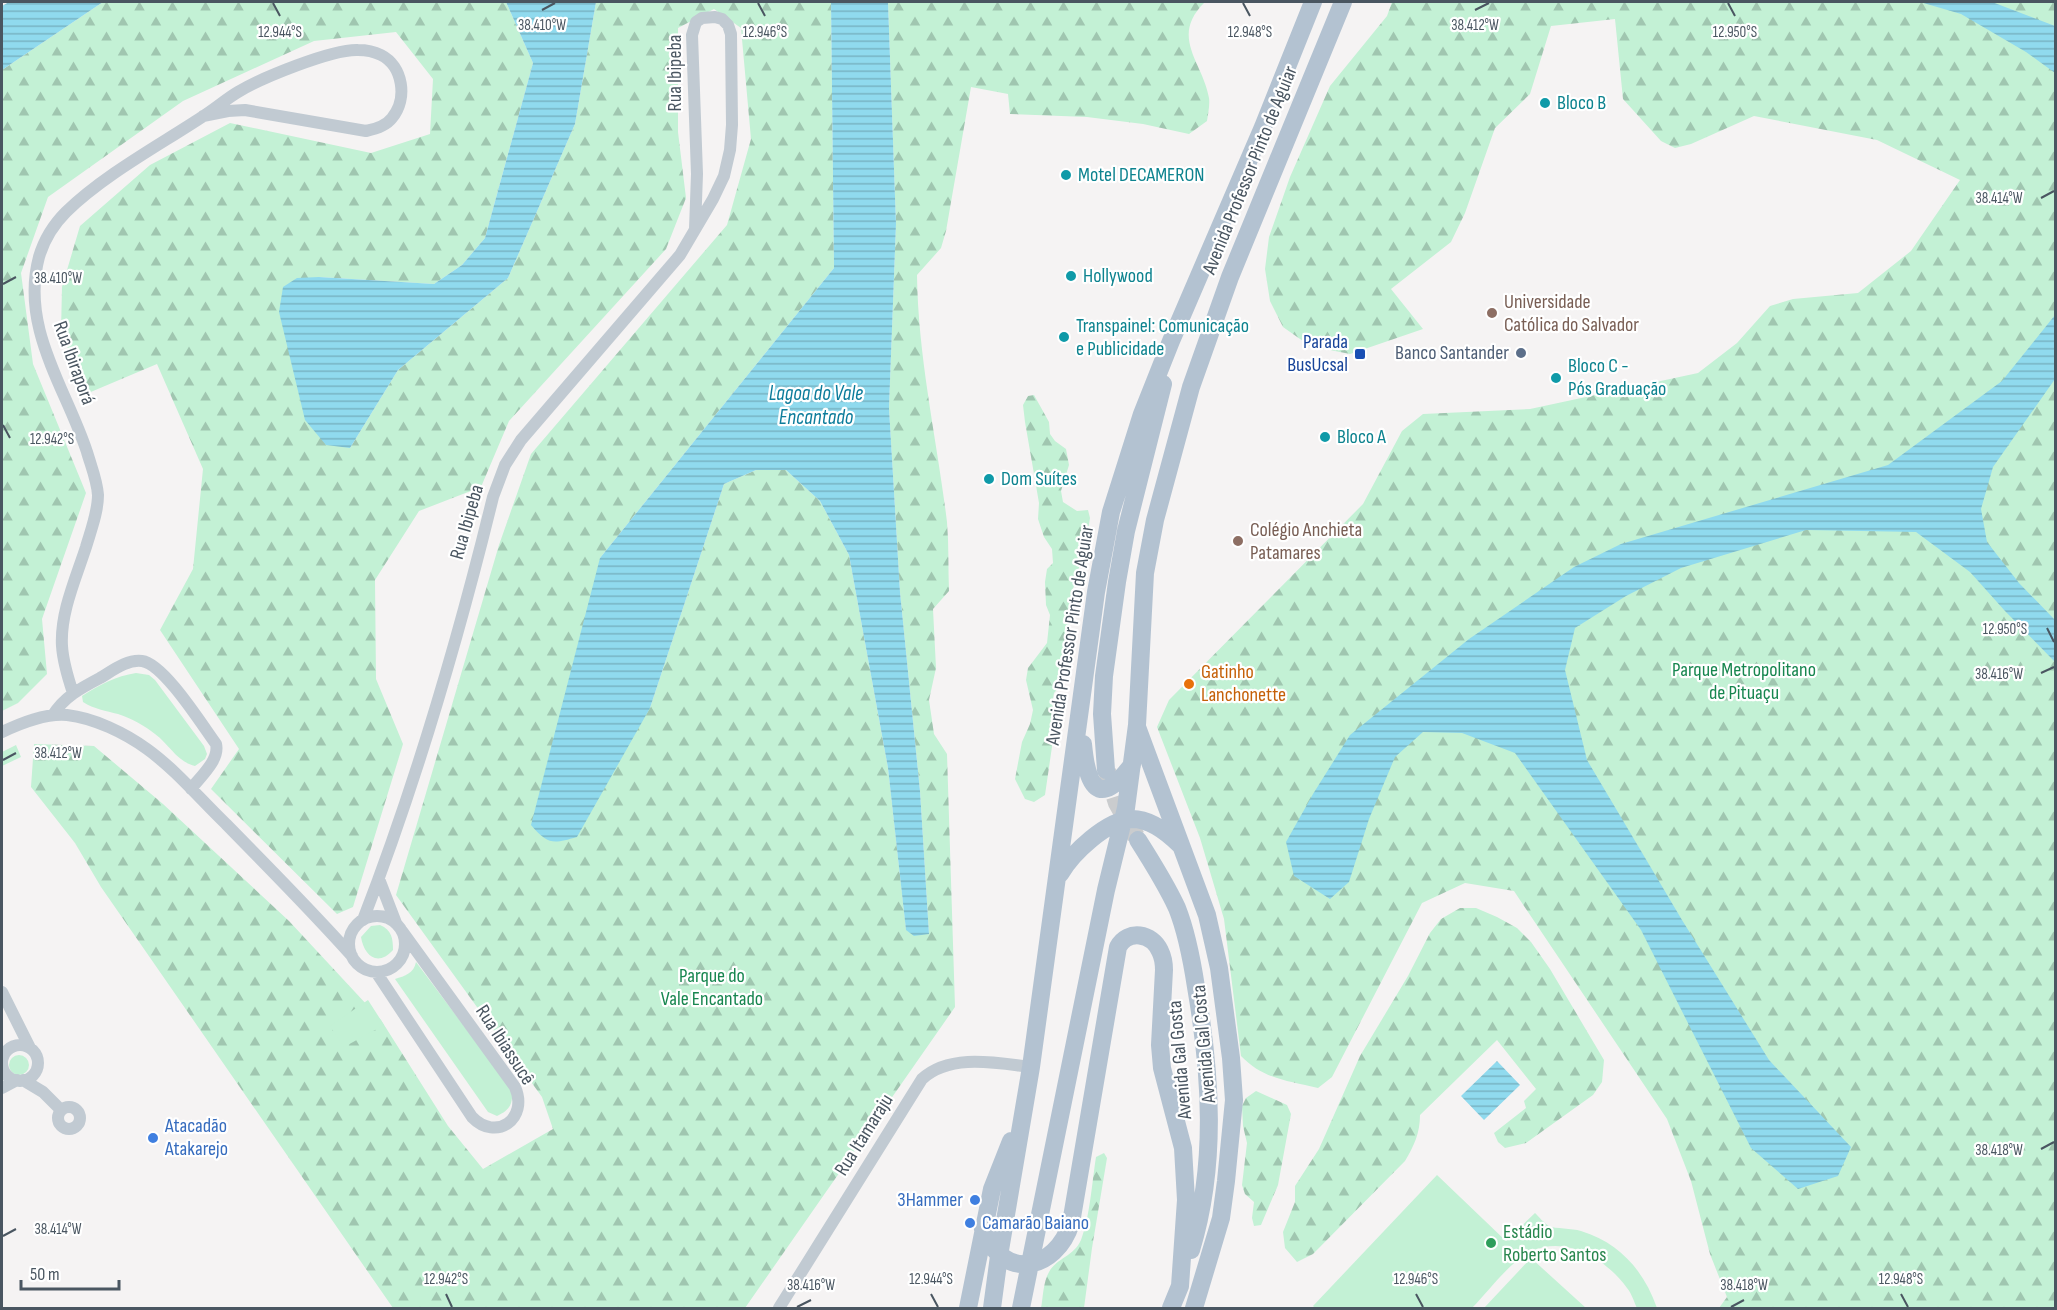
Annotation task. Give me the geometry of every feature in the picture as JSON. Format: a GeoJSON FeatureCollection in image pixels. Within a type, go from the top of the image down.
{"type":"FeatureCollection","features":[{"type":"Feature","properties":{"kind":"main road","name":"Avenida Professor Pinto de Aguiar"},"geometry":{"type":"LineString","coordinates":[[992,1308],[1059,876],[1096,592],[1111,512],[1142,414],[1313,2]]}},
{"type":"Feature","properties":{"kind":"main road","name":"Avenida Professor Pinto de Aguiar"},"geometry":{"type":"LineString","coordinates":[[1021,1308],[1106,890],[1123,821],[1137,725],[1145,573],[1150,543],[1191,387],[1244,239],[1275,169],[1342,2]]}},
{"type":"Feature","properties":{"kind":"main road"},"geometry":{"type":"LineString","coordinates":[[1106,770],[1102,714],[1104,676],[1117,582],[1126,531],[1163,384],[1171,341]]}},
{"type":"Feature","properties":{"kind":"main road"},"geometry":{"type":"LineString","coordinates":[[1080,715],[1085,766],[1090,781],[1095,786],[1101,789],[1111,787],[1132,765]]}},
{"type":"Feature","properties":{"kind":"main road","name":"Avenida Gal Costa"},"geometry":{"type":"LineString","coordinates":[[1137,725],[1207,915],[1219,968],[1231,1058],[1234,1100],[1221,1218],[1194,1308]]}},
{"type":"Feature","properties":{"kind":"main road"},"geometry":{"type":"LineString","coordinates":[[1059,876],[1065,864],[1098,834],[1123,821],[1132,819],[1155,825],[1184,849]]}},
{"type":"Feature","properties":{"kind":"main road","name":"Avenida Gal Gosta"},"geometry":{"type":"LineString","coordinates":[[1138,840],[1161,875],[1177,909],[1189,947],[1203,1029],[1208,1082],[1209,1157],[1203,1200],[1180,1286]]}},
{"type":"Feature","properties":{"kind":"main road"},"geometry":{"type":"LineString","coordinates":[[1081,848],[1088,846],[1098,851],[1104,864],[1106,890]]}},
{"type":"Feature","properties":{"kind":"main road"},"geometry":{"type":"LineString","coordinates":[[983,1229],[987,1241],[999,1256],[1014,1263],[1031,1263],[1043,1259],[1066,1239],[1071,1223],[1118,947],[1129,937],[1141,935],[1148,937],[1160,950],[1164,970],[1160,1045],[1162,1068],[1183,1148],[1186,1200],[1180,1286],[1171,1308]]}},
{"type":"Feature","properties":{"kind":"main road"},"geometry":{"type":"LineString","coordinates":[[968,1308],[992,1189],[1025,1106]]}},
{"type":"Feature","properties":{"kind":"street","name":"Rua Ibipeba"},"geometry":{"type":"LineString","coordinates":[[363,920],[429,729],[493,497],[505,465],[521,440],[680,255],[713,199],[724,176],[732,133],[731,34],[728,25],[722,19],[715,17],[702,18],[696,22],[692,35],[697,174],[695,229]]}},
{"type":"Feature","properties":{"kind":"street","name":"Rua Ibiraporá"},"geometry":{"type":"LineString","coordinates":[[73,693],[63,657],[62,625],[92,528],[98,495],[84,443],[39,334],[34,304],[34,279],[40,255],[50,232],[64,213],[87,193],[239,91],[267,77],[355,49],[373,51],[386,58],[395,67],[401,80],[398,108],[392,119],[380,127],[366,131],[245,110],[203,116]]}},
{"type":"Feature","properties":{"kind":"street"},"geometry":{"type":"LineString","coordinates":[[53,715],[58,706],[73,693],[120,666],[140,661],[149,663],[159,669],[216,744],[217,749],[213,760],[191,789]]}},
{"type":"Feature","properties":{"kind":"street"},"geometry":{"type":"LineString","coordinates":[[2,732],[53,715],[79,717],[117,732],[147,749],[191,789],[316,915],[352,957],[366,970],[376,972],[392,968],[403,956],[405,948],[379,879]]}},
{"type":"Feature","properties":{"kind":"street"},"geometry":{"type":"LineString","coordinates":[[316,915],[334,927],[352,932]]}},
{"type":"Feature","properties":{"kind":"street"},"geometry":{"type":"LineString","coordinates":[[352,957],[350,949],[352,932],[363,920],[379,916],[388,918],[399,927]]}},
{"type":"Feature","properties":{"kind":"street","name":"Rua Ibiassucê"},"geometry":{"type":"LineString","coordinates":[[376,972],[472,1117],[484,1126],[497,1128],[509,1123],[515,1116],[519,1102],[515,1087],[399,927]]}},
{"type":"Feature","properties":{"kind":"street"},"geometry":{"type":"LineString","coordinates":[[2,992],[15,1021],[37,1057],[37,1069],[44,1092]]}},
{"type":"Feature","properties":{"kind":"street"},"geometry":{"type":"LineString","coordinates":[[15,1021],[4,1056],[4,1071],[12,1078],[44,1092],[61,1110]]}},
{"type":"Feature","properties":{"kind":"street"},"geometry":{"type":"LineString","coordinates":[[4,1056],[19,1045],[30,1048]]}},
{"type":"Feature","properties":{"kind":"street","name":"Rua Itamaraju"},"geometry":{"type":"LineString","coordinates":[[779,1308],[922,1079],[929,1072],[944,1065],[966,1062],[1031,1067]]}},
{"type":"Feature","properties":{"kind":"street"},"geometry":{"type":"LineString","coordinates":[[2,1088],[34,1074],[37,1069]]}},
{"type":"Feature","properties":{"kind":"green space","name":"Parque do Vale Encantado"},"geometry":{"type":"Polygon","coordinates":[[[103,2],[506,2],[533,63],[485,238],[462,265],[434,284],[319,277],[350,448],[398,370],[508,278],[575,124],[596,2],[831,2],[834,268],[600,558],[650,708],[724,484],[756,470],[786,470],[820,501],[849,555],[888,768],[906,929],[929,934],[920,791],[900,592],[889,408],[896,224],[888,2],[1205,2],[1195,15],[1190,27],[1189,38],[1191,50],[1206,85],[1209,110],[1207,121],[1189,134],[1143,124],[1087,117],[1010,114],[1008,94],[971,87],[946,231],[941,248],[917,275],[924,368],[948,531],[949,591],[933,609],[936,668],[929,700],[934,734],[947,754],[955,1007],[745,1308],[393,1308],[101,887],[75,843],[31,787],[34,744],[94,746],[163,804],[289,921],[381,1020],[448,1126],[483,1169],[553,1129],[542,1097],[396,895],[499,545],[531,454],[727,225],[751,139],[741,28],[714,9],[678,28],[678,132],[686,198],[666,249],[509,421],[481,487],[419,511],[375,580],[376,679],[403,744],[353,907],[337,914],[211,789],[239,749],[160,630],[193,569],[203,469],[157,364],[86,394],[61,331],[62,287],[80,226],[150,165],[230,123],[371,153],[430,134],[433,79],[396,32],[314,41],[183,101],[48,197],[21,273],[33,364],[86,493],[42,619],[47,674],[18,703],[2,711],[2,70],[103,2]]]}},
{"type":"Feature","properties":{"kind":"green space","name":"Parque Metropolitano de Pituaçu"},"geometry":{"type":"Polygon","coordinates":[[[1392,2],[2055,2],[2055,1308],[1719,1308],[1727,1297],[1710,1254],[1691,1181],[1667,1119],[1514,891],[1465,883],[1422,903],[1332,1077],[1318,1088],[1267,1074],[1249,1064],[1241,1056],[1224,919],[1200,838],[1157,727],[1169,700],[1363,504],[1402,431],[1423,414],[1530,409],[1698,373],[1737,343],[1770,306],[1793,299],[1858,293],[1911,251],[1960,180],[1877,140],[1754,116],[1691,144],[1675,148],[1661,141],[1623,99],[1615,19],[1551,26],[1530,94],[1495,128],[1465,213],[1451,242],[1391,289],[1423,329],[1350,354],[1310,346],[1283,327],[1270,301],[1265,269],[1269,237],[1290,177],[1330,86],[1387,16],[1392,2]]]}},
{"type":"Feature","properties":{"kind":"green space"},"geometry":{"type":"Polygon","coordinates":[[[1034,395],[1049,422],[1050,434],[1066,449],[1069,465],[1061,491],[1063,502],[1077,511],[1088,510],[1090,518],[1086,543],[1073,589],[1074,604],[1066,641],[1061,685],[1054,693],[1052,704],[1056,719],[1045,795],[1034,802],[1025,799],[1015,779],[1022,742],[1033,710],[1026,680],[1028,668],[1047,643],[1050,615],[1046,605],[1045,582],[1047,569],[1053,563],[1052,549],[1044,537],[1038,519],[1039,503],[1023,405],[1028,396],[1034,395]]]}},
{"type":"Feature","properties":{"kind":"green space"},"geometry":{"type":"Polygon","coordinates":[[[136,673],[149,675],[155,680],[204,746],[207,754],[205,759],[195,766],[189,764],[142,725],[83,702],[82,696],[95,688],[136,673]]]}},
{"type":"Feature","properties":{"kind":"green space"},"geometry":{"type":"Polygon","coordinates":[[[16,745],[21,757],[2,766],[2,752],[16,745]]]}},
{"type":"Feature","properties":{"kind":"green space"},"geometry":{"type":"Polygon","coordinates":[[[1460,908],[1476,908],[1497,917],[1517,928],[1531,942],[1550,969],[1604,1060],[1602,1082],[1593,1095],[1526,1143],[1505,1148],[1498,1142],[1494,1133],[1526,1108],[1524,1101],[1536,1089],[1497,1040],[1420,1115],[1416,1139],[1405,1161],[1313,1254],[1297,1262],[1285,1248],[1283,1232],[1295,1202],[1295,1186],[1319,1149],[1360,1056],[1408,976],[1430,933],[1441,919],[1460,908]]]}},
{"type":"Feature","properties":{"kind":"green space"},"geometry":{"type":"Polygon","coordinates":[[[380,925],[391,935],[393,950],[382,958],[377,958],[368,954],[361,937],[371,926],[380,925]]]}},
{"type":"Feature","properties":{"kind":"green space"},"geometry":{"type":"Polygon","coordinates":[[[416,962],[512,1090],[510,1106],[501,1114],[497,1116],[488,1112],[395,979],[411,971],[416,962]]]}},
{"type":"Feature","properties":{"kind":"green space"},"geometry":{"type":"Polygon","coordinates":[[[368,1000],[384,1025],[344,1047],[330,1026],[368,1000]]]}},
{"type":"Feature","properties":{"kind":"green space"},"geometry":{"type":"Polygon","coordinates":[[[15,1055],[23,1055],[29,1061],[29,1069],[23,1075],[15,1075],[9,1069],[9,1061],[15,1055]]]}},
{"type":"Feature","properties":{"kind":"green space"},"geometry":{"type":"Polygon","coordinates":[[[1256,1091],[1287,1105],[1291,1114],[1278,1185],[1261,1225],[1254,1226],[1252,1218],[1254,1202],[1245,1194],[1242,1185],[1247,1143],[1242,1106],[1246,1098],[1256,1091]]]}},
{"type":"Feature","properties":{"kind":"green space"},"geometry":{"type":"Polygon","coordinates":[[[1104,1153],[1107,1158],[1084,1308],[1041,1308],[1044,1285],[1049,1272],[1056,1263],[1074,1250],[1081,1240],[1089,1210],[1096,1157],[1104,1153]]]}},
{"type":"Feature","properties":{"kind":"green space","name":"Estádio Roberto Santos"},"geometry":{"type":"Polygon","coordinates":[[[1437,1175],[1506,1241],[1535,1213],[1549,1226],[1581,1231],[1608,1243],[1629,1260],[1638,1271],[1657,1308],[1637,1308],[1629,1290],[1609,1268],[1585,1253],[1559,1246],[1545,1247],[1523,1256],[1472,1308],[1315,1308],[1313,1306],[1437,1175]]]}},
{"type":"Feature","properties":{"kind":"green space"},"geometry":{"type":"Polygon","coordinates":[[[1531,1258],[1586,1308],[1484,1308],[1531,1258]]]}},
{"type":"Feature","properties":{"kind":"water"},"geometry":{"type":"Polygon","coordinates":[[[9,2],[103,2],[2,70],[2,6],[9,2]]]}},
{"type":"Feature","properties":{"kind":"water"},"geometry":{"type":"Polygon","coordinates":[[[506,2],[596,2],[575,124],[508,278],[398,370],[350,448],[326,445],[305,420],[279,312],[283,287],[297,278],[319,277],[434,284],[462,265],[485,238],[533,63],[506,2]]]}},
{"type":"Feature","properties":{"kind":"water","name":"Lagoa do Vale Encantado"},"geometry":{"type":"Polygon","coordinates":[[[831,2],[888,2],[896,224],[889,408],[900,592],[920,791],[929,934],[914,936],[906,930],[888,768],[849,555],[820,501],[786,470],[756,470],[724,484],[650,708],[577,837],[551,841],[531,825],[600,558],[834,268],[831,2]]]}},
{"type":"Feature","properties":{"kind":"water"},"geometry":{"type":"Polygon","coordinates":[[[1920,2],[1992,2],[2055,26],[2055,73],[2026,52],[1961,14],[1920,2]]]}},
{"type":"Feature","properties":{"kind":"water"},"geometry":{"type":"Polygon","coordinates":[[[2055,315],[2055,379],[1993,467],[1981,509],[1987,542],[2019,583],[2055,620],[2055,662],[1970,572],[1916,532],[1806,530],[1681,568],[1626,596],[1575,628],[1565,670],[1587,760],[1769,1060],[1851,1147],[1838,1176],[1798,1189],[1751,1148],[1641,930],[1515,753],[1462,733],[1423,732],[1395,757],[1369,819],[1349,882],[1330,899],[1294,876],[1286,842],[1350,735],[1469,639],[1574,567],[1621,544],[1888,465],[2002,381],[2055,315]]]}},
{"type":"Feature","properties":{"kind":"water"},"geometry":{"type":"Polygon","coordinates":[[[1497,1061],[1520,1085],[1484,1120],[1461,1096],[1497,1061]]]}},
{"type":"Feature","properties":{"kind":"tunnel"},"geometry":{"type":"LineString","coordinates":[[1107,771],[1117,803],[1138,840]]}},
{"type":"Feature","properties":{"kind":"place","name":"Bloco B"},"geometry":{"type":"Point","coordinates":[1545,103]}},
{"type":"Feature","properties":{"kind":"place","name":"Motel DECAMERON"},"geometry":{"type":"Point","coordinates":[1066,175]}},
{"type":"Feature","properties":{"kind":"place","name":"Hollywood"},"geometry":{"type":"Point","coordinates":[1071,276]}},
{"type":"Feature","properties":{"kind":"place","name":"Universidade Católica do Salvador"},"geometry":{"type":"Point","coordinates":[1492,313]}},
{"type":"Feature","properties":{"kind":"place","name":"Transpainel: Comunicação e Publicidade"},"geometry":{"type":"Point","coordinates":[1064,337]}},
{"type":"Feature","properties":{"kind":"place","name":"Banco Santander"},"geometry":{"type":"Point","coordinates":[1521,353]}},
{"type":"Feature","properties":{"kind":"place","name":"Parada BusUcsal"},"geometry":{"type":"Point","coordinates":[1360,354]}},
{"type":"Feature","properties":{"kind":"place","name":"Bloco C - Pós Graduação"},"geometry":{"type":"Point","coordinates":[1556,378]}},
{"type":"Feature","properties":{"kind":"place","name":"Bloco A"},"geometry":{"type":"Point","coordinates":[1325,437]}},
{"type":"Feature","properties":{"kind":"place","name":"Dom Suítes"},"geometry":{"type":"Point","coordinates":[989,479]}},
{"type":"Feature","properties":{"kind":"place","name":"Colégio Anchieta Patamares"},"geometry":{"type":"Point","coordinates":[1238,541]}},
{"type":"Feature","properties":{"kind":"place","name":"Gatinho Lanchonette"},"geometry":{"type":"Point","coordinates":[1189,684]}},
{"type":"Feature","properties":{"kind":"place","name":"Atacadão Atakarejo"},"geometry":{"type":"Point","coordinates":[153,1138]}},
{"type":"Feature","properties":{"kind":"place","name":"3Hammer"},"geometry":{"type":"Point","coordinates":[975,1200]}},
{"type":"Feature","properties":{"kind":"place","name":"Camarão Baiano"},"geometry":{"type":"Point","coordinates":[970,1223]}},
{"type":"Feature","properties":{"kind":"place","name":"Estádio Roberto Santos"},"geometry":{"type":"Point","coordinates":[1491,1243]}}]}
